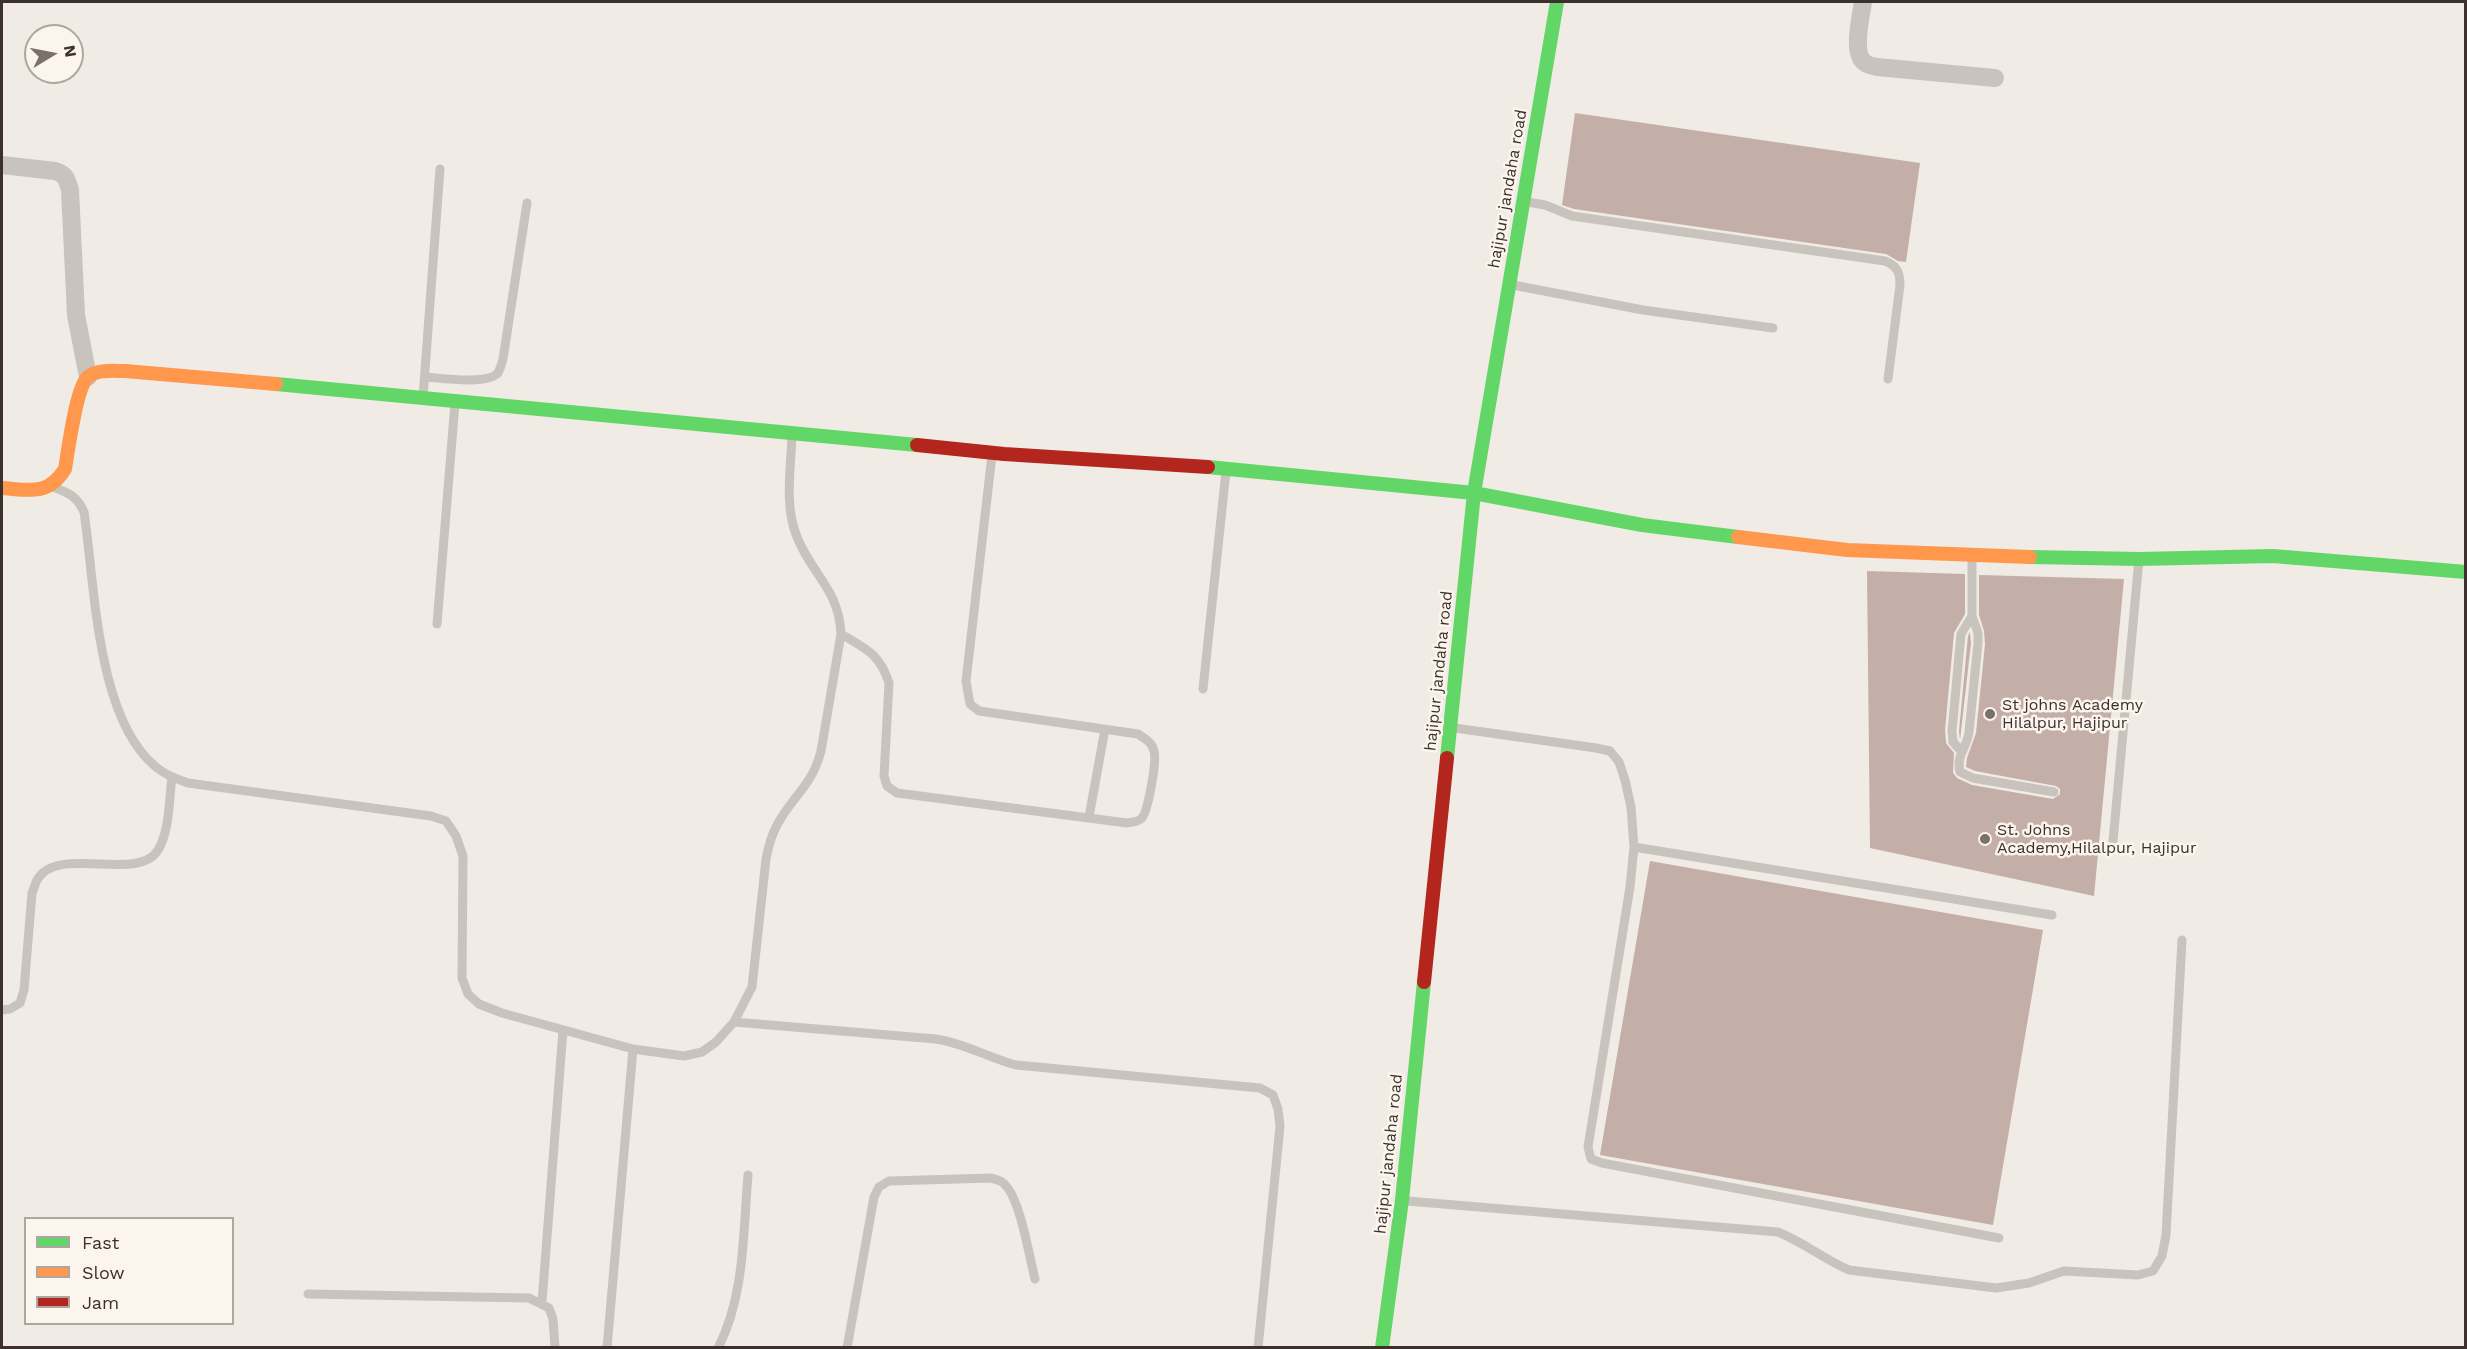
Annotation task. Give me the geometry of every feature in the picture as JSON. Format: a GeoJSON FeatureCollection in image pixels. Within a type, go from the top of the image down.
{"type":"FeatureCollection","features":[{"type":"Feature","properties":{"kind":"main road","name":"hajipur jandaha road"},"geometry":{"type":"LineString","coordinates":[[1382,1347],[1402,1200],[1474,493],[1557,2]]}},
{"type":"Feature","properties":{"kind":"main road"},"geometry":{"type":"LineString","coordinates":[[2,488],[36,490],[51,486],[65,469],[80,390],[88,377],[105,371],[200,376],[454,403],[992,452],[1227,469],[1474,493],[1583,516],[1705,534],[1847,550],[1972,556],[2139,559],[2272,556],[2466,572]]}},
{"type":"Feature","properties":{"kind":"street"},"geometry":{"type":"LineString","coordinates":[[1863,2],[1858,46],[1860,57],[1865,64],[1995,78]]}},
{"type":"Feature","properties":{"kind":"street"},"geometry":{"type":"LineString","coordinates":[[2,165],[55,171],[62,173],[67,179],[70,190],[76,315],[88,377]]}},
{"type":"Feature","properties":{"kind":"lane"},"geometry":{"type":"LineString","coordinates":[[423,400],[440,169]]}},
{"type":"Feature","properties":{"kind":"lane"},"geometry":{"type":"LineString","coordinates":[[1522,201],[1545,205],[1572,216],[1893,264],[1900,275],[1900,285],[1888,379]]}},
{"type":"Feature","properties":{"kind":"lane"},"geometry":{"type":"LineString","coordinates":[[425,377],[478,380],[490,378],[498,372],[503,359],[526,203]]}},
{"type":"Feature","properties":{"kind":"lane"},"geometry":{"type":"LineString","coordinates":[[1508,284],[1643,310],[1773,328]]}},
{"type":"Feature","properties":{"kind":"lane"},"geometry":{"type":"LineString","coordinates":[[437,624],[454,403]]}},
{"type":"Feature","properties":{"kind":"lane"},"geometry":{"type":"LineString","coordinates":[[51,486],[79,500],[84,512],[103,656],[116,707],[138,747],[156,767],[188,783],[430,816],[446,821],[456,836],[463,856],[462,978],[468,994],[479,1004],[502,1013],[633,1049],[684,1056],[702,1052],[716,1042],[734,1022],[752,987],[766,858],[777,825],[809,783],[817,768],[841,634],[840,616],[835,601],[798,539],[791,521],[792,433]]}},
{"type":"Feature","properties":{"kind":"lane"},"geometry":{"type":"LineString","coordinates":[[841,634],[879,658],[885,670],[889,683],[884,776],[887,786],[897,793],[912,797],[1136,822],[1142,818],[1146,811],[1154,751],[1149,741],[1138,734],[979,711],[970,704],[966,681],[992,452]]}},
{"type":"Feature","properties":{"kind":"lane"},"geometry":{"type":"LineString","coordinates":[[1203,689],[1227,469]]}},
{"type":"Feature","properties":{"kind":"lane"},"geometry":{"type":"LineString","coordinates":[[1972,556],[1972,616],[1978,633],[1978,643],[1968,741],[1960,751],[1960,772],[1966,777],[2054,792]]}},
{"type":"Feature","properties":{"kind":"lane"},"geometry":{"type":"LineString","coordinates":[[2113,841],[2139,559]]}},
{"type":"Feature","properties":{"kind":"lane"},"geometry":{"type":"LineString","coordinates":[[1960,751],[1953,742],[1952,731],[1961,634],[1972,616]]}},
{"type":"Feature","properties":{"kind":"lane"},"geometry":{"type":"LineString","coordinates":[[1450,727],[1610,751],[1619,762],[1625,780],[1631,807],[1634,847],[1630,887],[1588,1147],[1591,1159],[1766,1195],[1999,1238]]}},
{"type":"Feature","properties":{"kind":"lane"},"geometry":{"type":"LineString","coordinates":[[1089,817],[1105,729]]}},
{"type":"Feature","properties":{"kind":"lane"},"geometry":{"type":"LineString","coordinates":[[2,1010],[10,1009],[21,1003],[32,893],[38,878],[50,869],[65,865],[138,863],[153,857],[159,848],[164,832],[172,777]]}},
{"type":"Feature","properties":{"kind":"lane"},"geometry":{"type":"LineString","coordinates":[[1634,847],[2052,915]]}},
{"type":"Feature","properties":{"kind":"lane"},"geometry":{"type":"LineString","coordinates":[[1402,1200],[1778,1232],[1798,1240],[1833,1263],[1849,1270],[1995,1288],[2029,1283],[2064,1271],[2138,1275],[2153,1271],[2162,1256],[2166,1236],[2182,940]]}},
{"type":"Feature","properties":{"kind":"lane"},"geometry":{"type":"LineString","coordinates":[[734,1022],[952,1041],[990,1058],[1016,1065],[1260,1088],[1273,1095],[1280,1126],[1258,1347]]}},
{"type":"Feature","properties":{"kind":"lane"},"geometry":{"type":"LineString","coordinates":[[542,1302],[563,1030]]}},
{"type":"Feature","properties":{"kind":"lane"},"geometry":{"type":"LineString","coordinates":[[607,1347],[633,1049]]}},
{"type":"Feature","properties":{"kind":"lane"},"geometry":{"type":"LineString","coordinates":[[718,1347],[725,1333],[736,1293],[747,1175]]}},
{"type":"Feature","properties":{"kind":"lane"},"geometry":{"type":"LineString","coordinates":[[847,1347],[874,1197],[879,1187],[889,1181],[991,1178],[1001,1180],[1015,1201],[1035,1279]]}},
{"type":"Feature","properties":{"kind":"lane"},"geometry":{"type":"LineString","coordinates":[[308,1294],[529,1298],[542,1302],[549,1308],[553,1320],[555,1347]]}},
{"type":"Feature","properties":{"kind":"building"},"geometry":{"type":"Polygon","coordinates":[[[1575,113],[1920,163],[1906,262],[1898,261],[1886,254],[1574,209],[1562,205],[1575,113]]]}},
{"type":"Feature","properties":{"kind":"building","name":"St johns Academy Hilalpur, Hajipur"},"geometry":{"type":"Polygon","coordinates":[[[1867,571],[1965,574],[1965,614],[1954,633],[1945,730],[1946,743],[1954,753],[1953,773],[1957,778],[1972,785],[2053,799],[2060,794],[2060,789],[2056,786],[1975,771],[1966,767],[1976,733],[1985,644],[1979,615],[1979,575],[2124,579],[2094,896],[1870,848],[1867,571]]]}},
{"type":"Feature","properties":{"kind":"building"},"geometry":{"type":"Polygon","coordinates":[[[1970,632],[1971,643],[1960,740],[1959,731],[1970,632]]]}},
{"type":"Feature","properties":{"kind":"building"},"geometry":{"type":"Polygon","coordinates":[[[1650,861],[2043,930],[1993,1225],[1600,1155],[1650,861]]]}},
{"type":"Feature","properties":{"kind":"traffic: fast"},"geometry":{"type":"LineString","coordinates":[[1447,758],[1474,493],[1557,2]]}},
{"type":"Feature","properties":{"kind":"traffic: fast"},"geometry":{"type":"LineString","coordinates":[[276,384],[917,445]]}},
{"type":"Feature","properties":{"kind":"traffic: fast"},"geometry":{"type":"LineString","coordinates":[[1208,467],[1474,493],[1642,525],[1738,537]]}},
{"type":"Feature","properties":{"kind":"traffic: fast"},"geometry":{"type":"LineString","coordinates":[[2030,557],[2139,559],[2273,556],[2466,572]]}},
{"type":"Feature","properties":{"kind":"traffic: fast"},"geometry":{"type":"LineString","coordinates":[[1382,1348],[1402,1200],[1424,982]]}},
{"type":"Feature","properties":{"kind":"traffic: slow"},"geometry":{"type":"LineString","coordinates":[[2,488],[38,489],[52,484],[59,478],[65,469],[80,393],[84,383],[92,374],[125,371],[276,384]]}},
{"type":"Feature","properties":{"kind":"traffic: slow"},"geometry":{"type":"LineString","coordinates":[[1738,537],[1847,550],[2030,557]]}},
{"type":"Feature","properties":{"kind":"traffic: jam"},"geometry":{"type":"LineString","coordinates":[[917,445],[1004,454],[1208,467]]}},
{"type":"Feature","properties":{"kind":"traffic: jam"},"geometry":{"type":"LineString","coordinates":[[1424,982],[1447,758]]}},
{"type":"Feature","properties":{"kind":"place","name":"St johns Academy Hilalpur, Hajipur"},"geometry":{"type":"Point","coordinates":[1990,714]}},
{"type":"Feature","properties":{"kind":"place","name":"St. Johns Academy,Hilalpur, Hajipur"},"geometry":{"type":"Point","coordinates":[1985,839]}}]}
